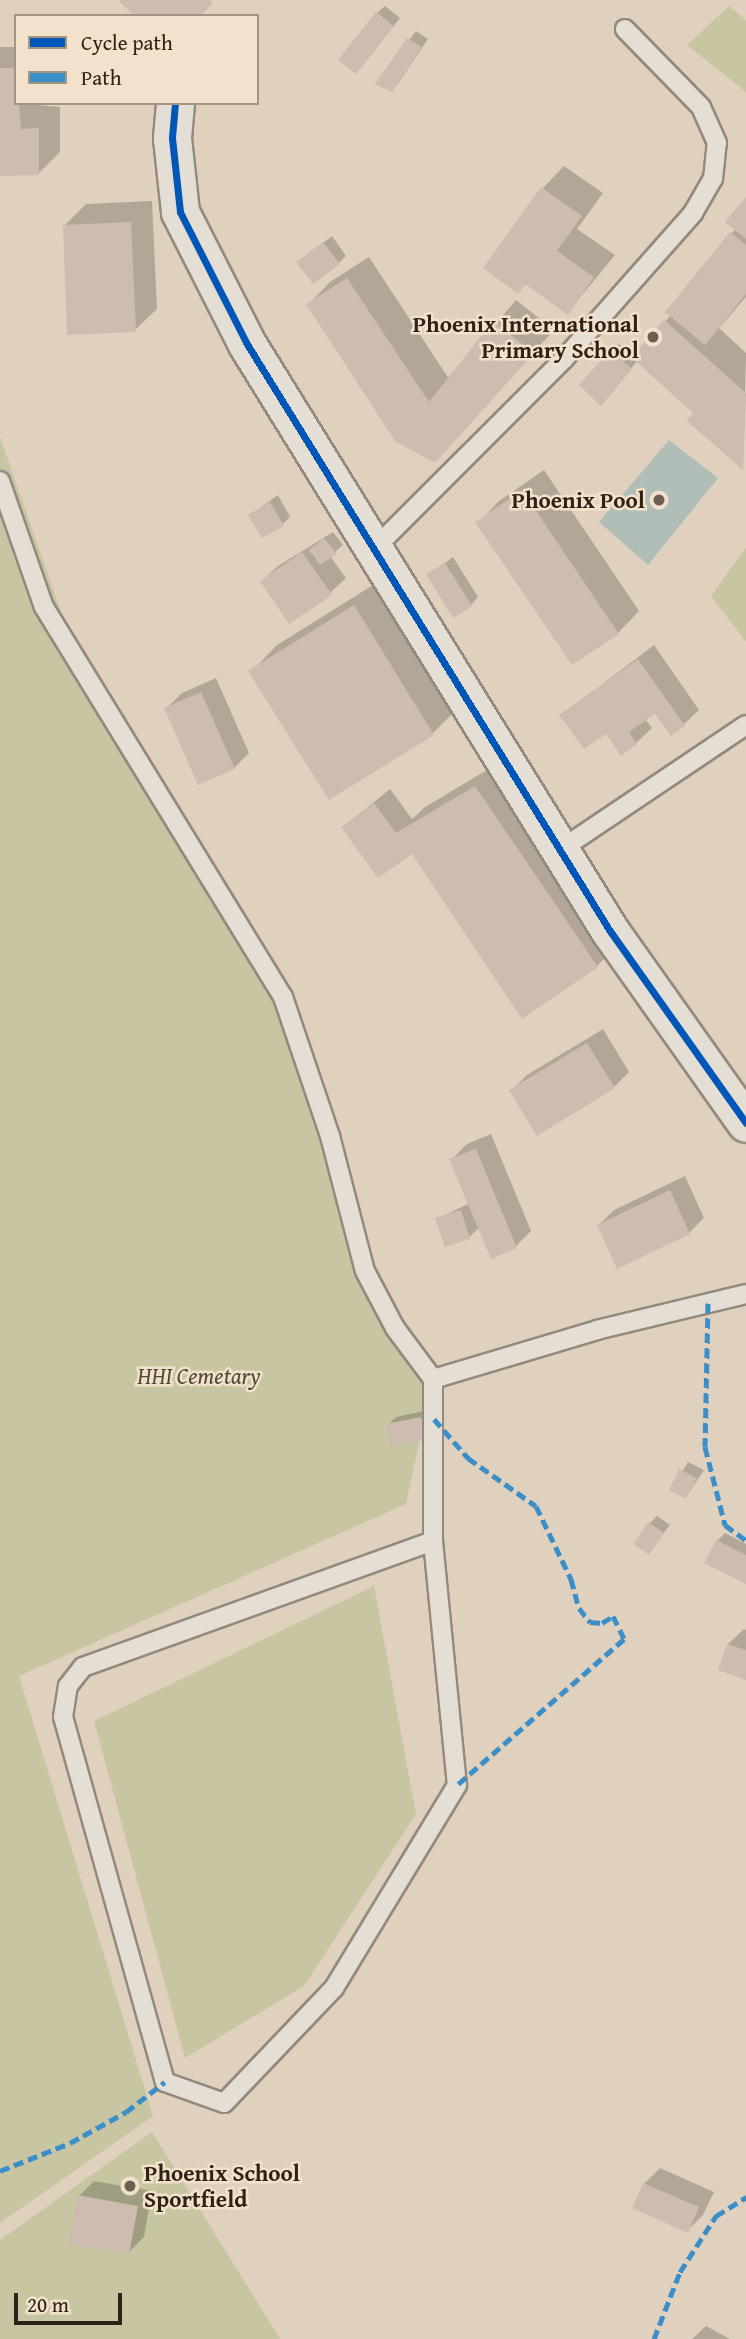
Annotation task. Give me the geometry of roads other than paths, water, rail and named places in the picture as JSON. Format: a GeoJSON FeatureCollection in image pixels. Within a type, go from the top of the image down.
{"type":"FeatureCollection","features":[{"type":"Feature","properties":{"kind":"street"},"geometry":{"type":"LineString","coordinates":[[175,105],[172,138],[180,212],[247,344],[375,548],[482,732],[560,849],[610,931],[746,1123]]}},
{"type":"Feature","properties":{"kind":"lane"},"geometry":{"type":"LineString","coordinates":[[375,548],[564,359],[693,213],[713,179],[717,143],[701,107],[625,29]]}},
{"type":"Feature","properties":{"kind":"lane"},"geometry":{"type":"LineString","coordinates":[[0,481],[44,607],[283,997],[330,1136],[365,1271],[395,1328],[433,1379],[433,1541],[457,1785],[334,1988],[223,2103],[165,2082],[63,1717],[68,1686],[83,1667],[433,1541]]}},
{"type":"Feature","properties":{"kind":"lane"},"geometry":{"type":"LineString","coordinates":[[560,849],[746,724]]}},
{"type":"Feature","properties":{"kind":"lane"},"geometry":{"type":"LineString","coordinates":[[433,1379],[597,1330],[746,1294]]}},
{"type":"Feature","properties":{"kind":"place","name":"Phoenix International Primary School"},"geometry":{"type":"Point","coordinates":[653,337]}},
{"type":"Feature","properties":{"kind":"place","name":"Phoenix Pool"},"geometry":{"type":"Point","coordinates":[659,500]}},
{"type":"Feature","properties":{"kind":"place","name":"Phoenix School Sportfield"},"geometry":{"type":"Point","coordinates":[130,2186]}},
{"type":"Feature","properties":{"kind":"park label","name":"HHI Cemetary"},"geometry":{"type":"Point","coordinates":[199,1376]}}]}
